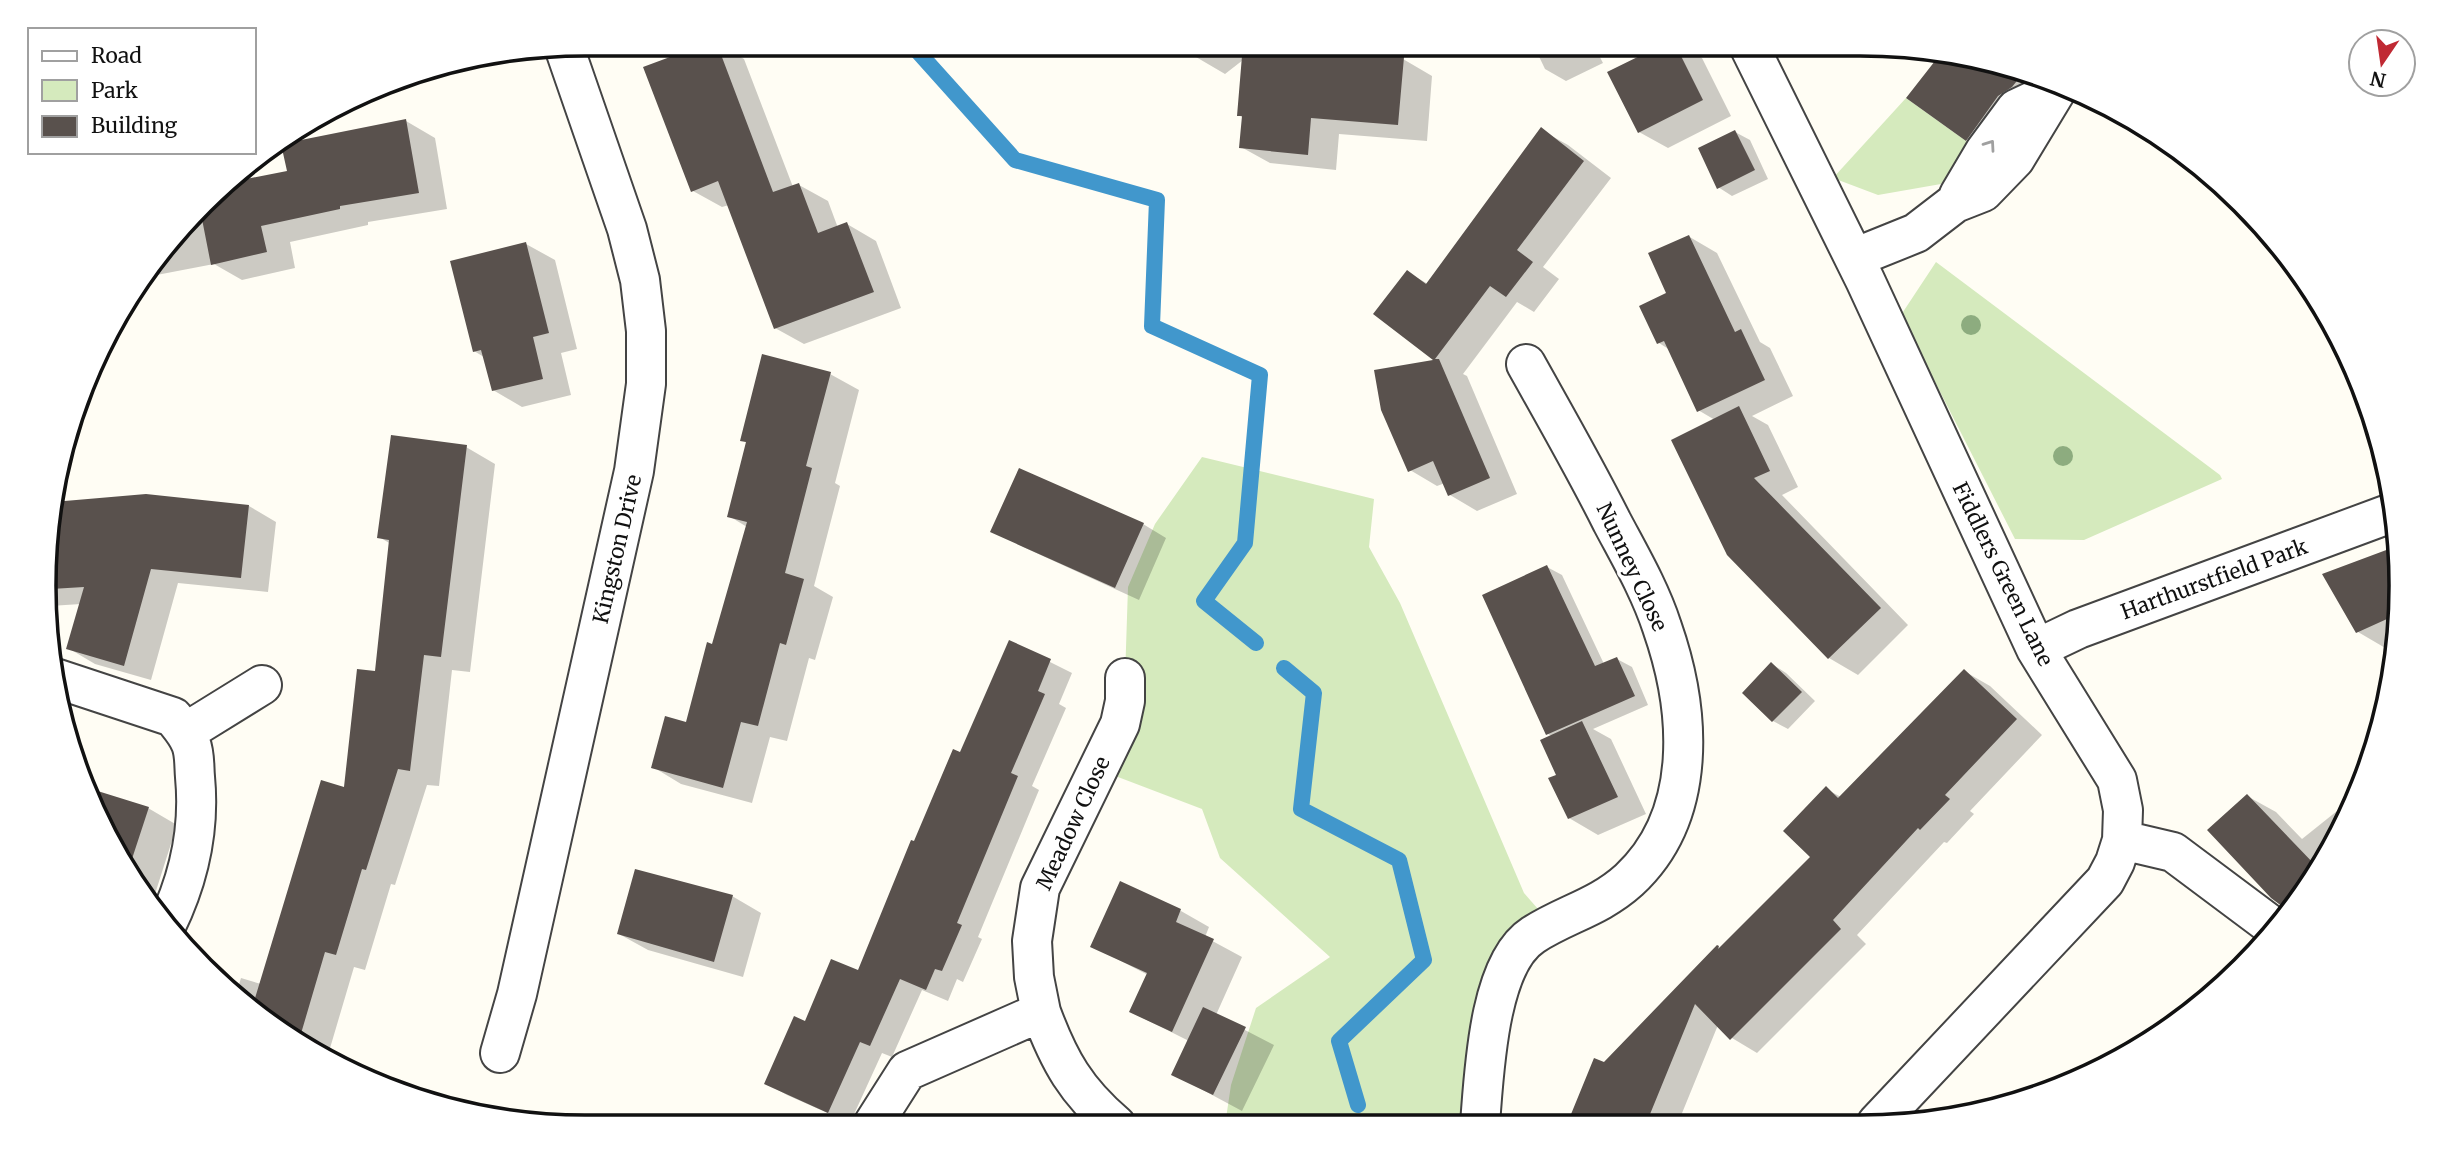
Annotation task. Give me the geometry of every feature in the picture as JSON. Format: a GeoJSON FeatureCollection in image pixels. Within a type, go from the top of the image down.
{"type":"FeatureCollection","features":[{"type":"Feature","properties":{"kind":"street","name":"Fiddlers Green Lane"},"geometry":{"type":"LineString","coordinates":[[1754,56],[1854,258],[2036,649],[2117,780],[2123,810],[2122,840],[2115,862],[2098,889],[1885,1114]]}},
{"type":"Feature","properties":{"kind":"street","name":"Kingston Drive"},"geometry":{"type":"LineString","coordinates":[[500,1053],[520,980],[635,471],[646,384],[646,331],[640,280],[627,229],[567,57]]}},
{"type":"Feature","properties":{"kind":"street"},"geometry":{"type":"LineString","coordinates":[[1854,258],[1916,233],[1955,203],[1983,192],[2015,159],[2055,93]]}},
{"type":"Feature","properties":{"kind":"street","name":"Nunney Close"},"geometry":{"type":"LineString","coordinates":[[1481,1115],[1493,1010],[1507,968],[1531,936],[1606,898],[1650,855],[1667,826],[1679,793],[1684,759],[1679,694],[1662,627],[1647,590],[1587,472],[1526,364]]}},
{"type":"Feature","properties":{"kind":"street","name":"Harthurstfield Park"},"geometry":{"type":"LineString","coordinates":[[2036,649],[2078,629],[2384,516]]}},
{"type":"Feature","properties":{"kind":"street","name":"Meadow Close"},"geometry":{"type":"LineString","coordinates":[[1104,1115],[1072,1080],[1054,1048],[1041,1012],[1034,976],[1032,941],[1040,888],[1120,724],[1125,701],[1125,678]]}},
{"type":"Feature","properties":{"kind":"street"},"geometry":{"type":"LineString","coordinates":[[65,681],[173,717],[186,732],[193,748],[197,799],[194,842],[184,884],[171,915]]}},
{"type":"Feature","properties":{"kind":"street"},"geometry":{"type":"LineString","coordinates":[[186,732],[262,685]]}},
{"type":"Feature","properties":{"kind":"street"},"geometry":{"type":"LineString","coordinates":[[2122,840],[2173,852],[2268,923]]}},
{"type":"Feature","properties":{"kind":"street"},"geometry":{"type":"LineString","coordinates":[[879,1115],[907,1071],[1041,1012]]}},
{"type":"Feature","properties":{"kind":"green space"},"geometry":{"type":"Polygon","coordinates":[[[1906,98],[1973,146],[1941,184],[1878,195],[1833,178],[1906,98]]]}},
{"type":"Feature","properties":{"kind":"green space"},"geometry":{"type":"Polygon","coordinates":[[[1936,262],[2222,479],[2084,540],[2015,539],[1901,315],[1936,262]]]}},
{"type":"Feature","properties":{"kind":"green space"},"geometry":{"type":"Polygon","coordinates":[[[1202,457],[1374,499],[1369,547],[1400,603],[1524,893],[1552,925],[1530,937],[1482,1115],[1226,1115],[1231,1085],[1256,1008],[1330,957],[1220,858],[1202,809],[1097,769],[1125,678],[1128,587],[1155,524],[1202,457]]]}},
{"type":"Feature","properties":{"kind":"building"},"geometry":{"type":"Polygon","coordinates":[[[673,56],[722,56],[773,192],[799,183],[818,233],[847,222],[874,292],[774,329],[718,181],[691,192],[643,67],[673,56]]]}},
{"type":"Feature","properties":{"kind":"building"},"geometry":{"type":"Polygon","coordinates":[[[1242,56],[1404,57],[1398,125],[1311,118],[1308,155],[1239,148],[1242,116],[1237,116],[1242,56]]]}},
{"type":"Feature","properties":{"kind":"building"},"geometry":{"type":"Polygon","coordinates":[[[1640,56],[1681,56],[1703,100],[1638,133],[1607,72],[1640,56]]]}},
{"type":"Feature","properties":{"kind":"building"},"geometry":{"type":"Polygon","coordinates":[[[1934,62],[2017,80],[1998,96],[1966,141],[1906,98],[1934,62]]]}},
{"type":"Feature","properties":{"kind":"building"},"geometry":{"type":"Polygon","coordinates":[[[406,119],[419,193],[340,206],[340,209],[261,226],[267,252],[211,265],[202,220],[246,179],[287,171],[283,151],[298,140],[406,119]]]}},
{"type":"Feature","properties":{"kind":"building"},"geometry":{"type":"Polygon","coordinates":[[[1541,127],[1584,161],[1517,250],[1533,262],[1506,297],[1490,286],[1435,359],[1439,359],[1490,478],[1448,496],[1433,461],[1408,472],[1381,410],[1374,370],[1433,360],[1373,314],[1407,270],[1426,284],[1541,127]]]}},
{"type":"Feature","properties":{"kind":"building"},"geometry":{"type":"Polygon","coordinates":[[[1735,130],[1755,170],[1717,189],[1698,148],[1735,130]]]}},
{"type":"Feature","properties":{"kind":"building"},"geometry":{"type":"Polygon","coordinates":[[[1689,235],[1735,332],[1741,329],[1765,380],[1697,412],[1664,341],[1657,344],[1639,306],[1666,293],[1648,253],[1689,235]]]}},
{"type":"Feature","properties":{"kind":"building"},"geometry":{"type":"Polygon","coordinates":[[[526,242],[549,333],[533,337],[543,379],[492,391],[481,350],[473,352],[450,261],[526,242]]]}},
{"type":"Feature","properties":{"kind":"building"},"geometry":{"type":"Polygon","coordinates":[[[762,354],[831,372],[806,466],[812,468],[785,573],[804,579],[786,645],[780,643],[758,726],[741,722],[723,788],[651,768],[665,716],[686,722],[707,642],[712,644],[747,522],[727,517],[746,442],[740,441],[762,354]]]}},
{"type":"Feature","properties":{"kind":"building"},"geometry":{"type":"Polygon","coordinates":[[[1739,406],[1770,471],[1754,478],[1881,608],[1828,659],[1727,555],[1671,440],[1739,406]]]}},
{"type":"Feature","properties":{"kind":"building"},"geometry":{"type":"Polygon","coordinates":[[[391,435],[467,445],[441,657],[424,655],[410,771],[398,769],[366,870],[362,869],[336,955],[325,952],[301,1032],[255,999],[321,780],[344,787],[357,669],[375,671],[389,540],[377,538],[391,435]]]}},
{"type":"Feature","properties":{"kind":"building"},"geometry":{"type":"Polygon","coordinates":[[[1019,468],[1144,523],[1115,588],[990,532],[1019,468]]]}},
{"type":"Feature","properties":{"kind":"building"},"geometry":{"type":"Polygon","coordinates":[[[146,494],[249,505],[241,578],[151,569],[124,666],[66,649],[84,587],[56,589],[57,551],[63,501],[146,494]]]}},
{"type":"Feature","properties":{"kind":"building"},"geometry":{"type":"Polygon","coordinates":[[[2388,549],[2388,619],[2356,633],[2322,574],[2388,549]]]}},
{"type":"Feature","properties":{"kind":"building"},"geometry":{"type":"Polygon","coordinates":[[[1547,565],[1595,666],[1617,657],[1635,696],[1546,735],[1482,595],[1547,565]]]}},
{"type":"Feature","properties":{"kind":"building"},"geometry":{"type":"Polygon","coordinates":[[[1009,640],[1051,659],[1038,691],[1045,694],[1011,773],[1018,776],[957,923],[962,925],[942,971],[935,969],[926,990],[900,979],[870,1046],[860,1042],[828,1113],[764,1084],[794,1016],[805,1021],[831,959],[858,970],[911,840],[914,841],[953,749],[960,752],[1009,640]]]}},
{"type":"Feature","properties":{"kind":"building"},"geometry":{"type":"Polygon","coordinates":[[[1771,662],[1802,692],[1772,722],[1742,693],[1771,662]]]}},
{"type":"Feature","properties":{"kind":"building"},"geometry":{"type":"Polygon","coordinates":[[[1964,669],[2017,719],[1945,795],[1950,799],[1920,830],[1918,828],[1833,920],[1841,929],[1730,1040],[1695,1004],[1650,1115],[1571,1115],[1594,1058],[1604,1062],[1717,945],[1718,949],[1810,857],[1783,831],[1826,786],[1838,798],[1964,669]]]}},
{"type":"Feature","properties":{"kind":"building"},"geometry":{"type":"Polygon","coordinates":[[[1582,721],[1618,797],[1568,819],[1548,778],[1556,775],[1540,740],[1582,721]]]}},
{"type":"Feature","properties":{"kind":"building"},"geometry":{"type":"Polygon","coordinates":[[[97,791],[149,807],[132,859],[97,791]]]}},
{"type":"Feature","properties":{"kind":"building"},"geometry":{"type":"Polygon","coordinates":[[[2247,794],[2311,861],[2282,906],[2207,830],[2247,794]]]}},
{"type":"Feature","properties":{"kind":"building"},"geometry":{"type":"Polygon","coordinates":[[[635,869],[733,895],[714,962],[617,934],[635,869]]]}},
{"type":"Feature","properties":{"kind":"building"},"geometry":{"type":"Polygon","coordinates":[[[1120,881],[1181,909],[1176,922],[1214,939],[1172,1032],[1129,1012],[1147,973],[1090,947],[1120,881]]]}},
{"type":"Feature","properties":{"kind":"building"},"geometry":{"type":"Polygon","coordinates":[[[1203,1007],[1246,1027],[1213,1095],[1171,1075],[1203,1007]]]}},
{"type":"Feature","properties":{"kind":"waterway"},"geometry":{"type":"LineString","coordinates":[[922,56],[1015,160],[1157,200],[1152,326],[1260,375],[1245,543],[1204,601],[1256,643]]}},
{"type":"Feature","properties":{"kind":"waterway"},"geometry":{"type":"LineString","coordinates":[[1284,668],[1314,693],[1301,809],[1399,860],[1424,960],[1339,1041],[1358,1105]]}}]}
